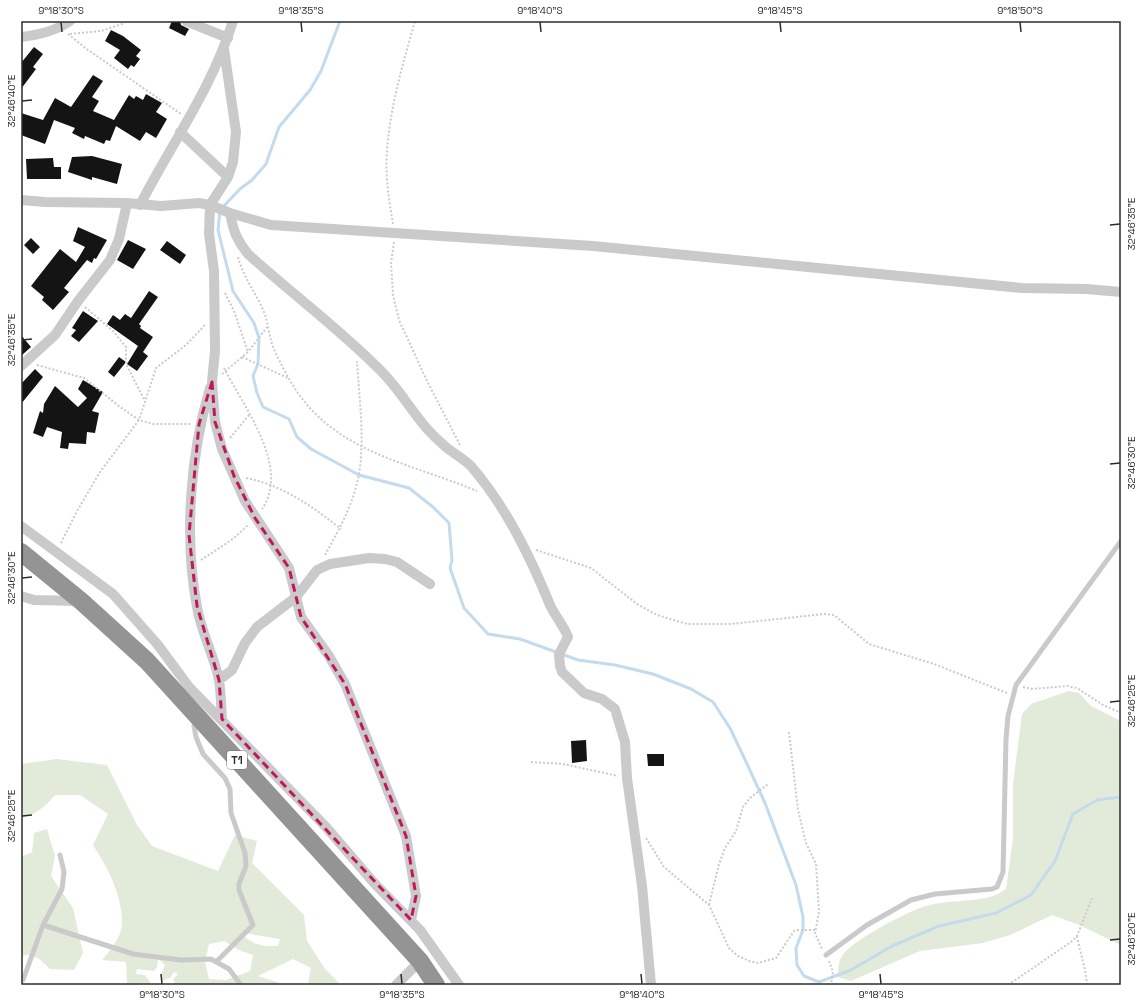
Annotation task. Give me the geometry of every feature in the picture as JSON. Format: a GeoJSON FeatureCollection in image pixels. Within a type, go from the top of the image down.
{"type":"FeatureCollection","features":[{"type":"Feature","properties":{"kind":"highway","name":"T1"},"geometry":{"type":"LineString","coordinates":[[21,552],[81,601],[147,661],[420,961],[436,985]]}},
{"type":"Feature","properties":{"kind":"street"},"geometry":{"type":"LineString","coordinates":[[186,21],[228,38]]}},
{"type":"Feature","properties":{"kind":"street"},"geometry":{"type":"LineString","coordinates":[[140,205],[180,132],[201,99],[224,49],[234,21]]}},
{"type":"Feature","properties":{"kind":"street"},"geometry":{"type":"LineString","coordinates":[[21,38],[67,27]]}},
{"type":"Feature","properties":{"kind":"street"},"geometry":{"type":"LineString","coordinates":[[224,49],[236,132],[233,162],[228,177],[210,205],[209,234],[214,271],[215,351],[212,382],[215,422],[222,449],[255,518],[289,568],[301,617],[329,656],[345,684],[408,840],[416,896],[411,920]]}},
{"type":"Feature","properties":{"kind":"street"},"geometry":{"type":"LineString","coordinates":[[180,132],[228,177]]}},
{"type":"Feature","properties":{"kind":"street"},"geometry":{"type":"LineString","coordinates":[[21,200],[45,202],[127,203],[161,206],[188,203],[210,205],[230,213],[271,225],[593,246],[1022,288],[1086,289],[1121,292]]}},
{"type":"Feature","properties":{"kind":"street"},"geometry":{"type":"LineString","coordinates":[[23,364],[55,335],[78,301],[110,260],[119,239],[127,203]]}},
{"type":"Feature","properties":{"kind":"street"},"geometry":{"type":"LineString","coordinates":[[230,213],[238,242],[248,254],[356,347],[402,395],[424,425],[446,447],[470,465],[497,499],[539,577],[557,620],[568,637],[559,654],[562,672],[584,693],[602,699],[615,709],[625,742],[627,778],[632,824],[642,886],[651,985]]}},
{"type":"Feature","properties":{"kind":"street"},"geometry":{"type":"LineString","coordinates":[[212,382],[199,424],[189,534],[196,606],[201,628],[219,680],[222,719]]}},
{"type":"Feature","properties":{"kind":"street"},"geometry":{"type":"LineString","coordinates":[[21,526],[113,594],[158,646],[189,687],[222,719],[296,798],[326,827],[375,884],[411,920],[459,985]]}},
{"type":"Feature","properties":{"kind":"street"},"geometry":{"type":"LineString","coordinates":[[219,680],[232,670],[245,643],[257,627],[296,597],[317,570],[330,564],[369,558],[385,558],[397,562],[430,584]]}},
{"type":"Feature","properties":{"kind":"street"},"geometry":{"type":"LineString","coordinates":[[21,596],[34,600],[81,601]]}},
{"type":"Feature","properties":{"kind":"street"},"geometry":{"type":"LineString","coordinates":[[396,985],[420,961]]}},
{"type":"Feature","properties":{"kind":"lane"},"geometry":{"type":"LineString","coordinates":[[826,955],[867,925],[911,900],[935,894],[992,889],[997,887],[1003,872],[1006,739],[1008,716],[1016,685],[1121,541]]}},
{"type":"Feature","properties":{"kind":"lane"},"geometry":{"type":"LineString","coordinates":[[197,716],[195,732],[203,754],[225,778],[230,789],[231,813],[245,853],[246,866],[239,884],[240,890],[253,925],[217,962]]}},
{"type":"Feature","properties":{"kind":"lane"},"geometry":{"type":"LineString","coordinates":[[23,980],[43,925],[62,889],[64,872],[60,855]]}},
{"type":"Feature","properties":{"kind":"lane"},"geometry":{"type":"LineString","coordinates":[[43,925],[133,954],[181,960],[211,959],[230,969],[241,985]]}},
{"type":"Feature","properties":{"kind":"path"},"geometry":{"type":"LineString","coordinates":[[67,27],[102,31],[122,24],[124,21]]}},
{"type":"Feature","properties":{"kind":"path"},"geometry":{"type":"LineString","coordinates":[[415,21],[393,112],[387,151],[387,186],[395,234],[392,263],[393,295],[399,320],[426,379],[470,465]]}},
{"type":"Feature","properties":{"kind":"path"},"geometry":{"type":"LineString","coordinates":[[67,27],[189,119]]}},
{"type":"Feature","properties":{"kind":"path"},"geometry":{"type":"LineString","coordinates":[[237,254],[242,271],[264,312],[272,344],[288,378],[305,403],[319,417],[340,435],[362,447],[398,463],[497,499]]}},
{"type":"Feature","properties":{"kind":"path"},"geometry":{"type":"LineString","coordinates":[[224,291],[234,311],[248,352]]}},
{"type":"Feature","properties":{"kind":"path"},"geometry":{"type":"LineString","coordinates":[[78,301],[113,331],[126,346],[126,364],[146,402]]}},
{"type":"Feature","properties":{"kind":"path"},"geometry":{"type":"LineString","coordinates":[[56,553],[77,511],[100,472],[139,420],[156,368],[200,332],[214,313]]}},
{"type":"Feature","properties":{"kind":"path"},"geometry":{"type":"LineString","coordinates":[[226,371],[248,352],[268,326]]}},
{"type":"Feature","properties":{"kind":"path"},"geometry":{"type":"LineString","coordinates":[[317,570],[341,529],[359,475],[362,447],[356,347]]}},
{"type":"Feature","properties":{"kind":"path"},"geometry":{"type":"LineString","coordinates":[[192,565],[233,539],[255,518],[266,503],[272,486],[271,472],[263,442],[250,414],[215,351]]}},
{"type":"Feature","properties":{"kind":"path"},"geometry":{"type":"LineString","coordinates":[[242,357],[288,378]]}},
{"type":"Feature","properties":{"kind":"path"},"geometry":{"type":"LineString","coordinates":[[23,364],[84,378],[139,420],[153,424],[199,424]]}},
{"type":"Feature","properties":{"kind":"path"},"geometry":{"type":"LineString","coordinates":[[222,449],[236,429],[250,414]]}},
{"type":"Feature","properties":{"kind":"path"},"geometry":{"type":"LineString","coordinates":[[234,476],[272,486],[315,509],[341,529]]}},
{"type":"Feature","properties":{"kind":"path"},"geometry":{"type":"LineString","coordinates":[[522,545],[591,568],[637,604],[657,615],[687,624],[731,624],[824,614],[834,615],[869,644],[934,664],[1013,695]]}},
{"type":"Feature","properties":{"kind":"path"},"geometry":{"type":"LineString","coordinates":[[1016,685],[1032,689],[1066,686],[1077,688],[1103,705],[1121,713]]}},
{"type":"Feature","properties":{"kind":"path"},"geometry":{"type":"LineString","coordinates":[[789,732],[798,810],[806,843],[816,864],[819,912],[815,930],[816,940],[826,955],[832,968],[831,985]]}},
{"type":"Feature","properties":{"kind":"path"},"geometry":{"type":"LineString","coordinates":[[531,762],[563,764],[627,778]]}},
{"type":"Feature","properties":{"kind":"path"},"geometry":{"type":"LineString","coordinates":[[709,905],[719,864],[725,848],[736,831],[743,807],[750,798],[768,784]]}},
{"type":"Feature","properties":{"kind":"path"},"geometry":{"type":"LineString","coordinates":[[632,824],[648,840],[664,867],[709,905],[730,948],[749,962],[758,963],[776,958],[794,931],[815,930]]}},
{"type":"Feature","properties":{"kind":"path"},"geometry":{"type":"LineString","coordinates":[[1008,985],[1063,949],[1076,936],[1092,898]]}},
{"type":"Feature","properties":{"kind":"path"},"geometry":{"type":"LineString","coordinates":[[1076,936],[1080,956],[1086,968],[1087,985]]}},
{"type":"Feature","properties":{"kind":"highlighted area"},"geometry":{"type":"Polygon","coordinates":[[[212,382],[215,422],[234,476],[255,518],[289,568],[301,617],[345,684],[406,836],[416,896],[411,920],[222,719],[219,680],[197,606],[189,535],[199,424],[212,382]]]}},
{"type":"Feature","properties":{"kind":"green space"},"geometry":{"type":"Polygon","coordinates":[[[1069,691],[1079,693],[1091,706],[1121,721],[1121,945],[1079,925],[1052,915],[1010,935],[983,943],[920,951],[851,981],[838,977],[838,966],[842,956],[847,950],[868,935],[894,920],[926,906],[990,897],[1006,889],[1013,839],[1013,784],[1022,714],[1031,704],[1069,691]]]}},
{"type":"Feature","properties":{"kind":"green space"},"geometry":{"type":"Polygon","coordinates":[[[57,759],[107,765],[137,825],[152,846],[218,871],[235,835],[257,841],[252,863],[304,915],[307,941],[325,969],[341,985],[304,985],[308,983],[311,968],[293,959],[258,976],[282,985],[176,985],[173,979],[178,974],[174,972],[170,978],[162,981],[161,975],[165,965],[158,959],[157,967],[154,971],[137,969],[136,974],[145,975],[152,985],[127,985],[126,962],[102,960],[112,948],[122,925],[122,914],[114,883],[93,845],[108,814],[80,795],[55,795],[40,810],[21,818],[21,764],[57,759]],[[244,933],[245,937],[249,940],[260,945],[278,946],[280,939],[244,933]],[[224,941],[209,944],[205,962],[209,979],[226,980],[250,971],[253,955],[241,951],[224,941]]]}},
{"type":"Feature","properties":{"kind":"green space"},"geometry":{"type":"Polygon","coordinates":[[[47,829],[55,856],[51,876],[73,908],[83,953],[74,970],[50,969],[41,960],[34,956],[21,956],[21,857],[32,852],[34,833],[47,829]]]}},
{"type":"Feature","properties":{"kind":"building"},"geometry":{"type":"Polygon","coordinates":[[[172,21],[180,21],[181,25],[189,29],[185,36],[169,28],[172,21]]]}},
{"type":"Feature","properties":{"kind":"building"},"geometry":{"type":"Polygon","coordinates":[[[111,30],[123,36],[141,50],[136,56],[140,59],[134,67],[131,65],[128,69],[114,58],[120,50],[105,41],[111,30]]]}},
{"type":"Feature","properties":{"kind":"building"},"geometry":{"type":"Polygon","coordinates":[[[34,47],[43,54],[33,67],[36,69],[21,89],[21,63],[34,47]]]}},
{"type":"Feature","properties":{"kind":"building"},"geometry":{"type":"Polygon","coordinates":[[[93,75],[103,81],[92,97],[99,101],[93,111],[114,120],[129,95],[134,99],[136,96],[143,100],[146,94],[162,103],[156,112],[167,119],[156,138],[146,132],[140,141],[116,126],[110,141],[106,140],[104,144],[85,136],[84,139],[72,133],[75,128],[54,120],[45,144],[21,135],[21,113],[43,120],[55,98],[71,107],[93,75]]]}},
{"type":"Feature","properties":{"kind":"building"},"geometry":{"type":"Polygon","coordinates":[[[92,156],[122,164],[117,184],[92,177],[92,180],[68,172],[72,157],[92,156]]]}},
{"type":"Feature","properties":{"kind":"building"},"geometry":{"type":"Polygon","coordinates":[[[53,158],[54,167],[61,167],[61,179],[27,179],[26,159],[53,158]]]}},
{"type":"Feature","properties":{"kind":"building"},"geometry":{"type":"Polygon","coordinates":[[[78,227],[107,240],[96,259],[94,258],[92,263],[87,260],[64,288],[69,292],[53,310],[42,300],[44,297],[31,286],[60,249],[76,262],[85,247],[73,241],[78,227]]]}},
{"type":"Feature","properties":{"kind":"building"},"geometry":{"type":"Polygon","coordinates":[[[31,238],[40,247],[33,254],[24,245],[31,238]]]}},
{"type":"Feature","properties":{"kind":"building"},"geometry":{"type":"Polygon","coordinates":[[[128,240],[146,249],[133,269],[117,260],[128,240]]]}},
{"type":"Feature","properties":{"kind":"building"},"geometry":{"type":"Polygon","coordinates":[[[167,241],[186,255],[180,264],[160,250],[167,241]]]}},
{"type":"Feature","properties":{"kind":"building"},"geometry":{"type":"Polygon","coordinates":[[[149,291],[158,297],[139,324],[141,326],[140,328],[153,337],[143,352],[148,356],[137,371],[127,364],[138,346],[107,324],[113,315],[120,320],[125,314],[131,318],[149,291]]]}},
{"type":"Feature","properties":{"kind":"building"},"geometry":{"type":"Polygon","coordinates":[[[83,311],[98,321],[79,342],[71,336],[76,330],[72,328],[83,311]]]}},
{"type":"Feature","properties":{"kind":"building"},"geometry":{"type":"Polygon","coordinates":[[[21,335],[31,347],[21,356],[21,335]]]}},
{"type":"Feature","properties":{"kind":"building"},"geometry":{"type":"Polygon","coordinates":[[[119,357],[126,362],[114,377],[108,372],[119,357]]]}},
{"type":"Feature","properties":{"kind":"building"},"geometry":{"type":"Polygon","coordinates":[[[35,369],[43,377],[21,404],[21,384],[35,369]]]}},
{"type":"Feature","properties":{"kind":"building"},"geometry":{"type":"Polygon","coordinates":[[[83,380],[103,392],[92,411],[99,413],[95,433],[87,432],[86,444],[69,443],[68,449],[60,448],[62,432],[47,427],[43,437],[33,433],[40,411],[43,413],[44,404],[55,386],[78,407],[87,398],[78,389],[83,380]]]}},
{"type":"Feature","properties":{"kind":"building"},"geometry":{"type":"Polygon","coordinates":[[[586,740],[587,761],[572,763],[571,741],[586,740]]]}},
{"type":"Feature","properties":{"kind":"building"},"geometry":{"type":"Polygon","coordinates":[[[647,754],[664,754],[664,766],[648,766],[647,754]]]}},
{"type":"Feature","properties":{"kind":"waterway"},"geometry":{"type":"LineString","coordinates":[[340,21],[321,71],[310,90],[279,127],[266,164],[252,180],[240,189],[220,210],[218,230],[233,291],[254,323],[259,338],[258,364],[253,376],[257,393],[263,407],[289,419],[297,437],[311,449],[359,475],[409,488],[433,507],[449,523],[452,560],[450,568],[464,608],[488,634],[520,639],[578,660],[615,665],[653,674],[691,689],[713,702],[730,728],[765,803],[796,885],[803,917],[803,930],[796,948],[797,965],[804,976],[819,982],[851,970],[892,946],[939,926],[996,913],[1031,895],[1055,861],[1073,814],[1097,800],[1121,797]]}}]}
